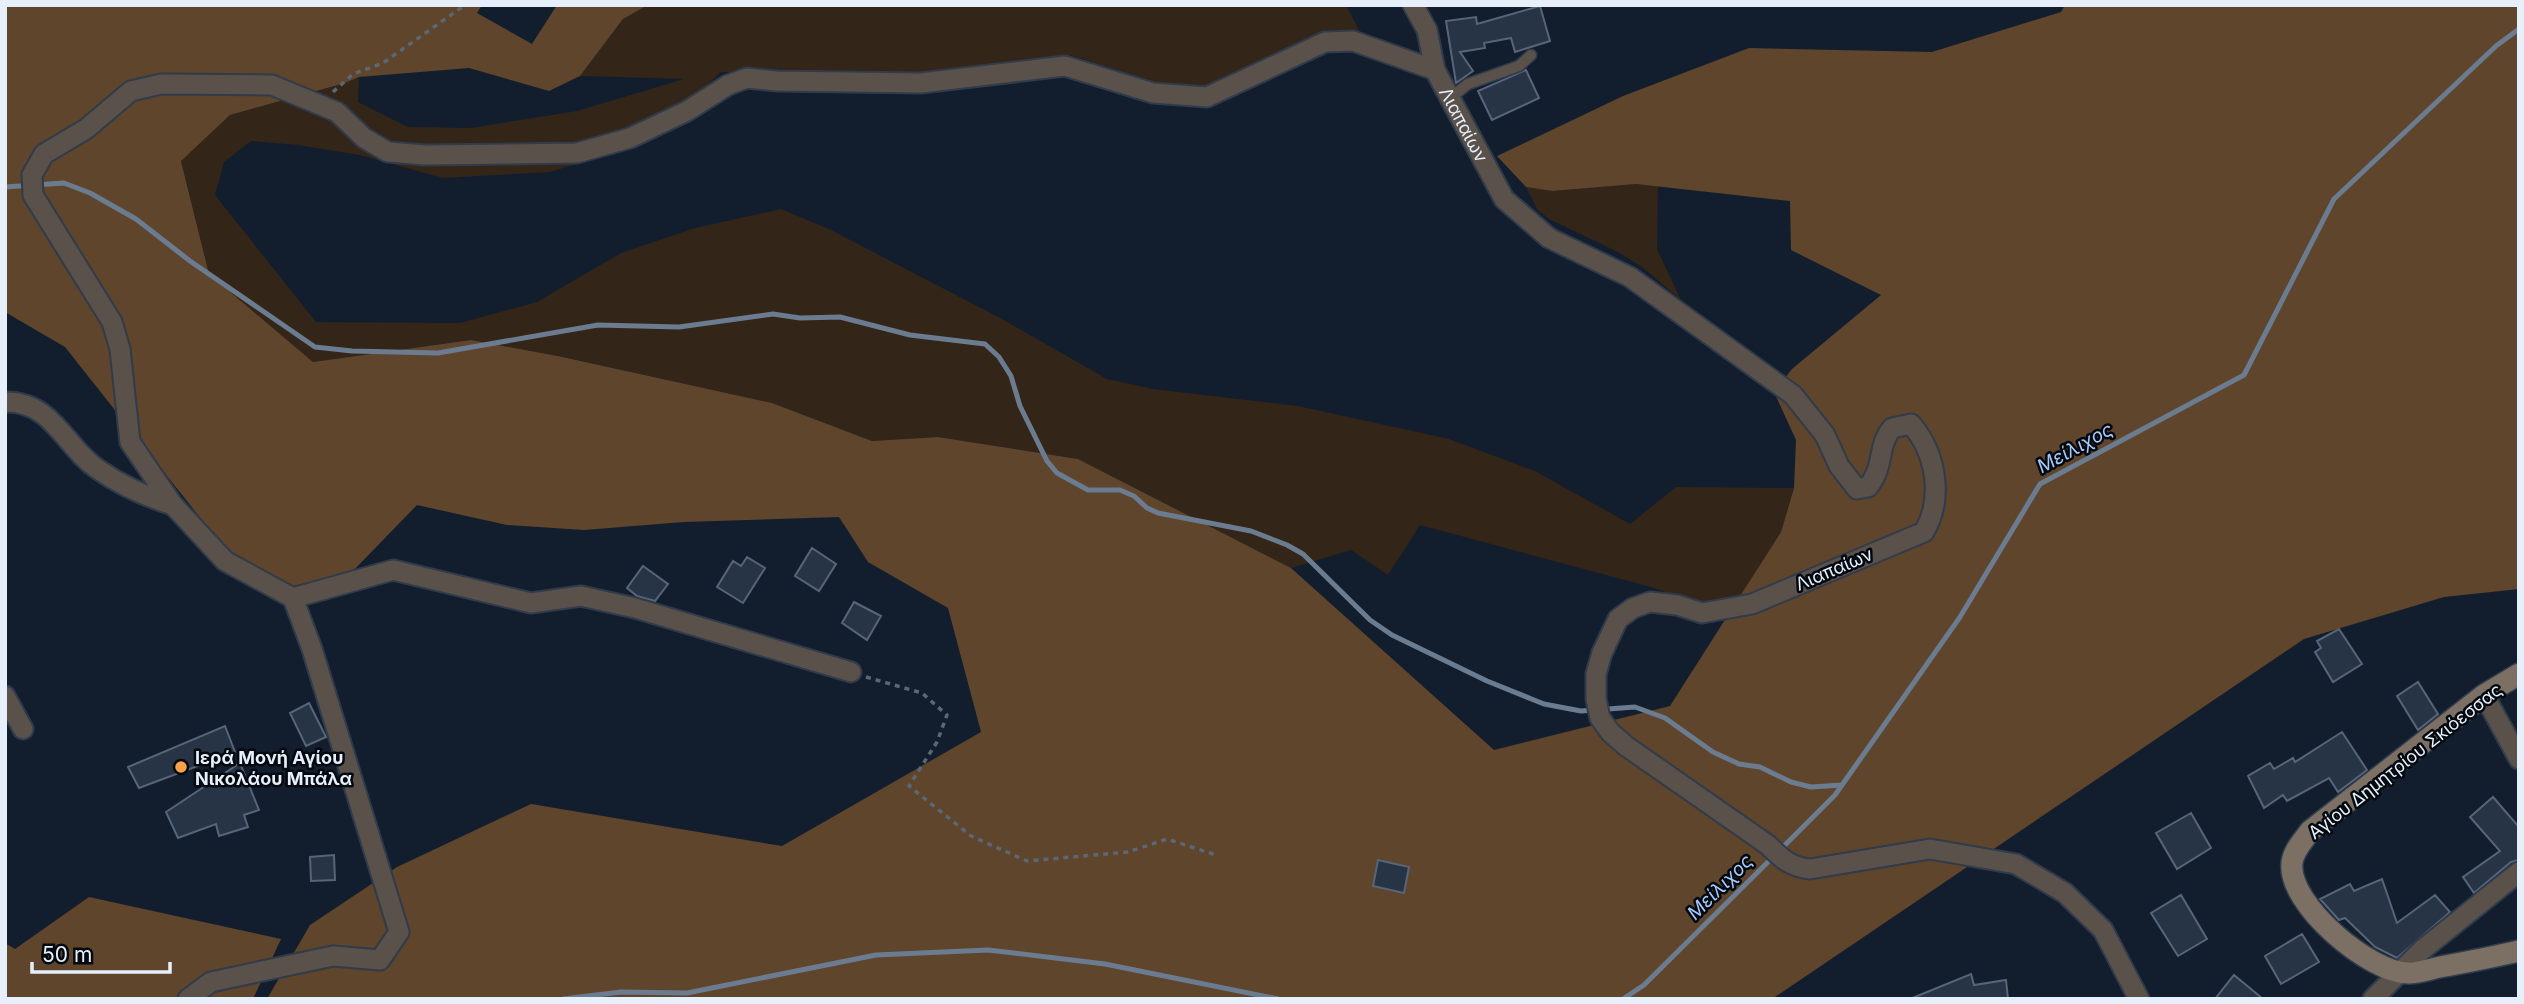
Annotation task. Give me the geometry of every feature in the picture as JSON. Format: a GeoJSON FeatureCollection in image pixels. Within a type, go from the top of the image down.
{"type":"FeatureCollection","features":[{"type":"Feature","properties":{"kind":"street","name":"Λιαπαίων"},"geometry":{"type":"LineString","coordinates":[[1413,5],[1427,30],[1435,70],[1504,199],[1549,239],[1630,277],[1793,395],[1825,435],[1839,466],[1857,489],[1868,487],[1875,478],[1882,459],[1884,438],[1892,428],[1911,424],[1924,439],[1936,477],[1933,517],[1924,532],[1752,604],[1702,613],[1677,605],[1650,602],[1633,608],[1618,619],[1602,653],[1596,674],[1598,709],[1610,732],[1795,867],[1810,869],[1930,849],[2016,864],[2066,893],[2103,930],[2139,999]]}},
{"type":"Feature","properties":{"kind":"street"},"geometry":{"type":"LineString","coordinates":[[188,999],[211,982],[332,956],[380,960],[399,932],[313,649],[293,598],[225,561],[173,505],[130,442],[120,349],[111,322],[32,185],[44,154],[86,129],[131,91],[161,84],[272,85],[337,112],[364,138],[388,152],[425,155],[577,153],[630,138],[687,111],[728,85],[747,78],[776,81],[921,83],[1065,66],[1153,93],[1207,97],[1325,42],[1353,41],[1435,70]]}},
{"type":"Feature","properties":{"kind":"street"},"geometry":{"type":"LineString","coordinates":[[5,402],[14,401],[35,409],[57,423],[76,452],[99,470],[142,495],[173,505]]}},
{"type":"Feature","properties":{"kind":"street"},"geometry":{"type":"LineString","coordinates":[[293,598],[393,569],[531,603],[582,596],[635,608],[851,672]]}},
{"type":"Feature","properties":{"kind":"street","name":"Αγίου Δημητρίου Σκιόεσσας"},"geometry":{"type":"LineString","coordinates":[[2400,972],[2351,948],[2326,926],[2310,909],[2297,888],[2292,875],[2292,862],[2310,831],[2484,695],[2519,674]]}},
{"type":"Feature","properties":{"kind":"street"},"geometry":{"type":"LineString","coordinates":[[2484,695],[2519,760]]}},
{"type":"Feature","properties":{"kind":"street"},"geometry":{"type":"LineString","coordinates":[[5,696],[23,729]]}},
{"type":"Feature","properties":{"kind":"street"},"geometry":{"type":"LineString","coordinates":[[2373,999],[2432,943],[2519,872]]}},
{"type":"Feature","properties":{"kind":"street"},"geometry":{"type":"LineString","coordinates":[[2400,972],[2416,972],[2519,951]]}},
{"type":"Feature","properties":{"kind":"lane"},"geometry":{"type":"LineString","coordinates":[[1450,98],[1468,84],[1519,66],[1531,55]]}},
{"type":"Feature","properties":{"kind":"path"},"geometry":{"type":"LineString","coordinates":[[337,112],[333,91],[352,74],[383,63],[465,5]]}},
{"type":"Feature","properties":{"kind":"path"},"geometry":{"type":"LineString","coordinates":[[851,672],[922,692],[947,715],[937,742],[909,786],[971,835],[1027,861],[1128,852],[1167,839],[1216,855]]}},
{"type":"Feature","properties":{"kind":"shaded area"},"geometry":{"type":"Polygon","coordinates":[[[5,5],[482,5],[477,13],[532,44],[557,5],[648,5],[623,19],[580,76],[549,91],[469,68],[359,77],[230,115],[181,161],[209,274],[313,362],[471,340],[558,356],[772,403],[872,441],[938,437],[1078,459],[1291,568],[1494,750],[1670,706],[1781,532],[1794,488],[1796,440],[1774,392],[1792,369],[1881,295],[1791,250],[1790,201],[1636,184],[1552,191],[1526,187],[1497,156],[1623,96],[1749,48],[1932,52],[2061,12],[2065,5],[2519,5],[2519,589],[2444,597],[2304,639],[1772,999],[267,999],[310,925],[397,867],[531,804],[782,846],[981,732],[948,608],[868,562],[839,517],[684,522],[584,530],[507,525],[417,505],[351,573],[293,586],[228,553],[65,347],[5,312],[5,5]]]}},
{"type":"Feature","properties":{"kind":"shaded area"},"geometry":{"type":"Polygon","coordinates":[[[648,5],[1346,5],[1360,32],[1328,32],[1204,90],[1161,84],[1070,55],[920,74],[721,72],[646,143],[550,172],[443,178],[359,155],[251,141],[224,162],[215,195],[316,322],[460,323],[537,302],[621,253],[695,228],[781,209],[831,230],[1002,319],[1107,379],[1153,389],[1298,406],[1449,439],[1535,471],[1630,524],[1676,487],[1794,488],[1781,532],[1738,600],[1705,605],[1651,587],[1420,525],[1388,575],[1351,550],[1291,568],[1078,459],[938,437],[872,441],[772,403],[559,356],[471,340],[313,362],[209,274],[181,160],[230,115],[359,77],[358,102],[408,127],[471,128],[577,111],[684,79],[580,76],[623,19],[648,5]]]}},
{"type":"Feature","properties":{"kind":"shaded area"},"geometry":{"type":"Polygon","coordinates":[[[1636,184],[1658,186],[1657,249],[1681,300],[1642,267],[1618,252],[1549,219],[1537,209],[1526,187],[1552,191],[1636,184]]]}},
{"type":"Feature","properties":{"kind":"shaded area"},"geometry":{"type":"Polygon","coordinates":[[[89,897],[281,939],[253,999],[5,999],[5,943],[15,949],[89,897]]]}},
{"type":"Feature","properties":{"kind":"building"},"geometry":{"type":"Polygon","coordinates":[[[1540,6],[1550,41],[1515,52],[1511,38],[1484,43],[1485,48],[1460,52],[1473,71],[1456,83],[1446,21],[1476,17],[1477,24],[1540,6]]]}},
{"type":"Feature","properties":{"kind":"building"},"geometry":{"type":"Polygon","coordinates":[[[1526,70],[1539,98],[1492,120],[1478,91],[1526,70]]]}},
{"type":"Feature","properties":{"kind":"building"},"geometry":{"type":"Polygon","coordinates":[[[812,548],[836,564],[819,591],[795,576],[812,548]]]}},
{"type":"Feature","properties":{"kind":"building"},"geometry":{"type":"Polygon","coordinates":[[[747,557],[765,568],[743,603],[717,587],[733,561],[741,566],[747,557]]]}},
{"type":"Feature","properties":{"kind":"building"},"geometry":{"type":"Polygon","coordinates":[[[643,566],[668,584],[655,601],[637,596],[627,588],[643,566]]]}},
{"type":"Feature","properties":{"kind":"building"},"geometry":{"type":"Polygon","coordinates":[[[854,602],[881,616],[867,640],[842,623],[854,602]]]}},
{"type":"Feature","properties":{"kind":"building"},"geometry":{"type":"Polygon","coordinates":[[[2339,629],[2362,664],[2333,682],[2315,652],[2321,648],[2317,641],[2339,629]]]}},
{"type":"Feature","properties":{"kind":"building"},"geometry":{"type":"Polygon","coordinates":[[[2418,682],[2438,714],[2418,730],[2397,696],[2418,682]]]}},
{"type":"Feature","properties":{"kind":"building"},"geometry":{"type":"Polygon","coordinates":[[[309,703],[326,737],[306,746],[290,713],[309,703]]]}},
{"type":"Feature","properties":{"kind":"building"},"geometry":{"type":"Polygon","coordinates":[[[225,726],[235,752],[139,788],[128,767],[225,726]]]}},
{"type":"Feature","properties":{"kind":"building"},"geometry":{"type":"Polygon","coordinates":[[[2342,732],[2367,770],[2338,792],[2329,778],[2287,801],[2283,795],[2264,808],[2248,776],[2270,763],[2274,769],[2293,758],[2295,762],[2342,732]]]}},
{"type":"Feature","properties":{"kind":"building"},"geometry":{"type":"Polygon","coordinates":[[[240,763],[259,810],[244,815],[248,827],[219,836],[216,824],[178,838],[166,812],[240,763]]]}},
{"type":"Feature","properties":{"kind":"building"},"geometry":{"type":"Polygon","coordinates":[[[2493,797],[2519,827],[2519,860],[2511,862],[2474,893],[2463,877],[2500,851],[2470,817],[2493,797]]]}},
{"type":"Feature","properties":{"kind":"building"},"geometry":{"type":"Polygon","coordinates":[[[2191,813],[2211,848],[2177,869],[2156,833],[2191,813]]]}},
{"type":"Feature","properties":{"kind":"building"},"geometry":{"type":"Polygon","coordinates":[[[334,855],[335,880],[311,881],[310,857],[334,855]]]}},
{"type":"Feature","properties":{"kind":"building"},"geometry":{"type":"Polygon","coordinates":[[[1378,860],[1409,867],[1404,893],[1373,886],[1378,860]]]}},
{"type":"Feature","properties":{"kind":"building"},"geometry":{"type":"Polygon","coordinates":[[[2382,879],[2397,923],[2435,895],[2450,912],[2397,958],[2375,947],[2345,918],[2339,920],[2320,899],[2350,884],[2354,891],[2382,879]]]}},
{"type":"Feature","properties":{"kind":"building"},"geometry":{"type":"Polygon","coordinates":[[[2181,895],[2207,939],[2178,956],[2151,913],[2181,895]]]}},
{"type":"Feature","properties":{"kind":"building"},"geometry":{"type":"Polygon","coordinates":[[[2302,934],[2319,962],[2281,984],[2265,956],[2302,934]]]}},
{"type":"Feature","properties":{"kind":"building"},"geometry":{"type":"Polygon","coordinates":[[[1971,974],[1974,985],[2006,980],[2008,999],[1910,999],[1971,974]]]}},
{"type":"Feature","properties":{"kind":"building"},"geometry":{"type":"Polygon","coordinates":[[[2234,975],[2263,999],[2215,999],[2234,975]]]}},
{"type":"Feature","properties":{"kind":"waterway","name":"Μείλιχος"},"geometry":{"type":"LineString","coordinates":[[1780,850],[1835,795],[1960,617],[2040,484],[2244,375],[2334,199],[2496,46],[2519,29]]}},
{"type":"Feature","properties":{"kind":"waterway"},"geometry":{"type":"LineString","coordinates":[[5,187],[64,183],[90,193],[136,219],[190,261],[315,347],[352,351],[438,353],[598,325],[679,327],[773,314],[800,318],[840,317],[910,335],[985,344],[999,357],[1011,376],[1020,406],[1047,461],[1057,473],[1088,490],[1120,490],[1134,496],[1147,508],[1158,513],[1251,531],[1287,545],[1303,554],[1370,620],[1392,635],[1487,681],[1544,704],[1581,711],[1635,707],[1665,718],[1713,752],[1739,764],[1760,767],[1791,782],[1811,787],[1842,785]]}},
{"type":"Feature","properties":{"kind":"waterway","name":"Μείλιχος"},"geometry":{"type":"LineString","coordinates":[[1623,999],[1644,985],[1773,857]]}},
{"type":"Feature","properties":{"kind":"waterway"},"geometry":{"type":"LineString","coordinates":[[563,999],[621,992],[687,993],[876,955],[988,950],[1105,964],[1278,999]]}},
{"type":"Feature","properties":{"kind":"place","name":"Ιερά Μονή Αγίου Νικολάου Μπάλα"},"geometry":{"type":"Point","coordinates":[181,767]}}]}
